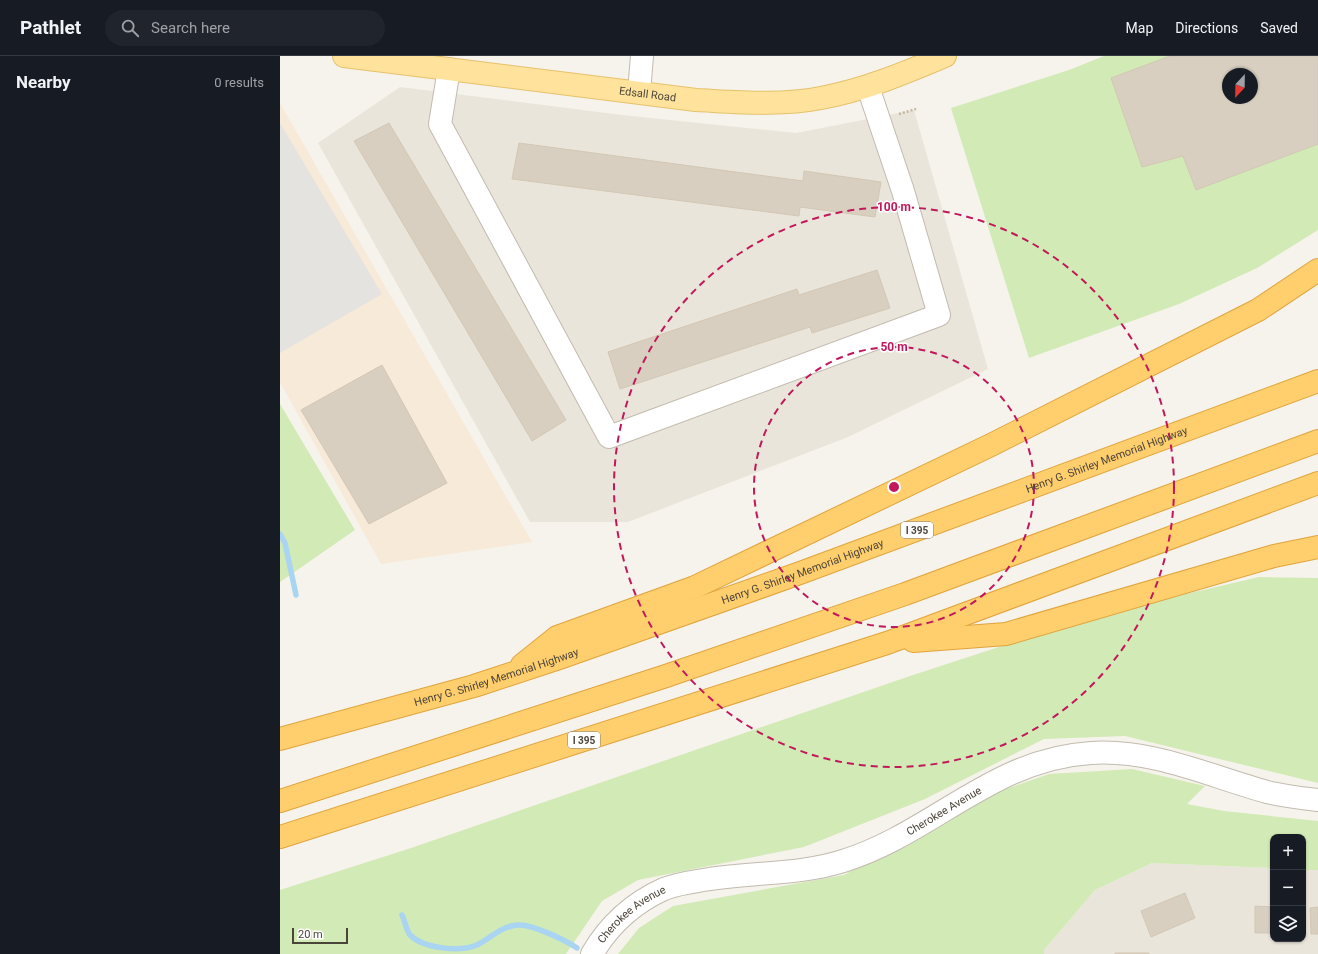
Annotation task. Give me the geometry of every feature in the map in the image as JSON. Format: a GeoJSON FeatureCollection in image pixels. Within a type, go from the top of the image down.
{"type":"FeatureCollection","features":[{"type":"Feature","properties":{"kind":"highway"},"geometry":{"type":"LineString","coordinates":[[1258,310],[1318,270]]}},
{"type":"Feature","properties":{"kind":"highway"},"geometry":{"type":"LineString","coordinates":[[513,673],[557,636],[695,588],[991,445],[1258,310],[1318,287]]}},
{"type":"Feature","properties":{"kind":"highway","name":"Henry G. Shirley Memorial Highway"},"geometry":{"type":"LineString","coordinates":[[280,739],[474,686],[513,673],[800,573],[1318,381]]}},
{"type":"Feature","properties":{"kind":"highway"},"geometry":{"type":"LineString","coordinates":[[280,801],[666,676],[905,594],[1318,441]]}},
{"type":"Feature","properties":{"kind":"highway","name":"I 395"},"geometry":{"type":"LineString","coordinates":[[280,837],[887,643],[1318,483]]}},
{"type":"Feature","properties":{"kind":"highway"},"geometry":{"type":"LineString","coordinates":[[887,643],[1006,634],[1274,556],[1318,547]]}},
{"type":"Feature","properties":{"kind":"main road","name":"Edsall Road"},"geometry":{"type":"LineString","coordinates":[[344,56],[696,100],[746,103],[820,98],[868,87],[945,56]]}},
{"type":"Feature","properties":{"kind":"street"},"geometry":{"type":"LineString","coordinates":[[639,92],[642,56]]}},
{"type":"Feature","properties":{"kind":"street"},"geometry":{"type":"LineString","coordinates":[[449,69],[440,124],[609,437],[939,315],[904,191],[868,87]]}},
{"type":"Feature","properties":{"kind":"street","name":"Cherokee Avenue"},"geometry":{"type":"LineString","coordinates":[[592,954],[607,931],[624,914],[644,900],[666,889],[681,884],[724,876],[820,867],[842,862],[875,850],[899,838],[996,779],[1020,768],[1067,756],[1090,753],[1137,755],[1168,761],[1265,791],[1318,800]]}},
{"type":"Feature","properties":{"kind":"path"},"geometry":{"type":"LineString","coordinates":[[896,115],[916,109]]}},
{"type":"Feature","properties":{"kind":"shaded area"},"geometry":{"type":"Polygon","coordinates":[[[400,87],[622,115],[796,133],[914,110],[988,369],[848,437],[628,522],[530,522],[318,143],[400,87]]]}},
{"type":"Feature","properties":{"kind":"shaded area"},"geometry":{"type":"Polygon","coordinates":[[[280,103],[532,542],[381,564],[280,382],[280,103]]]}},
{"type":"Feature","properties":{"kind":"shaded area"},"geometry":{"type":"Polygon","coordinates":[[[280,123],[382,294],[280,353],[280,123]]]}},
{"type":"Feature","properties":{"kind":"shaded area"},"geometry":{"type":"Polygon","coordinates":[[[1152,863],[1270,868],[1270,942],[1306,942],[1306,870],[1318,870],[1318,954],[1044,954],[1044,950],[1095,890],[1152,863]]]}},
{"type":"Feature","properties":{"kind":"green space"},"geometry":{"type":"Polygon","coordinates":[[[1104,56],[1318,56],[1318,230],[1257,268],[1179,304],[1029,358],[951,108],[1069,70],[1104,56]]]}},
{"type":"Feature","properties":{"kind":"green space"},"geometry":{"type":"Polygon","coordinates":[[[280,404],[355,530],[280,582],[280,404]]]}},
{"type":"Feature","properties":{"kind":"green space"},"geometry":{"type":"Polygon","coordinates":[[[1259,577],[1318,578],[1318,783],[1125,736],[1044,739],[925,799],[804,847],[638,880],[602,901],[566,954],[280,954],[280,890],[411,848],[910,676],[1100,614],[1259,577]]]}},
{"type":"Feature","properties":{"kind":"green space"},"geometry":{"type":"Polygon","coordinates":[[[1132,769],[1205,786],[1187,804],[1224,811],[1318,821],[1318,870],[1306,870],[1306,834],[1270,834],[1270,868],[1152,863],[1095,890],[1044,950],[1044,954],[618,954],[639,928],[673,906],[844,875],[986,796],[1049,774],[1132,769]]]}},
{"type":"Feature","properties":{"kind":"building"},"geometry":{"type":"Polygon","coordinates":[[[1170,56],[1318,56],[1318,144],[1196,190],[1183,156],[1142,167],[1111,78],[1170,56]]]}},
{"type":"Feature","properties":{"kind":"building"},"geometry":{"type":"Polygon","coordinates":[[[389,123],[566,420],[532,441],[354,141],[389,123]]]}},
{"type":"Feature","properties":{"kind":"building"},"geometry":{"type":"Polygon","coordinates":[[[519,143],[803,181],[804,171],[881,182],[875,217],[800,207],[799,216],[512,179],[519,143]]]}},
{"type":"Feature","properties":{"kind":"building"},"geometry":{"type":"Polygon","coordinates":[[[877,270],[890,308],[812,333],[810,327],[620,389],[608,352],[797,289],[799,295],[877,270]]]}},
{"type":"Feature","properties":{"kind":"building"},"geometry":{"type":"Polygon","coordinates":[[[382,365],[447,483],[369,524],[301,410],[382,365]]]}},
{"type":"Feature","properties":{"kind":"building"},"geometry":{"type":"Polygon","coordinates":[[[1185,893],[1195,918],[1151,937],[1141,911],[1185,893]]]}},
{"type":"Feature","properties":{"kind":"building"},"geometry":{"type":"Polygon","coordinates":[[[1255,906],[1270,907],[1270,933],[1255,933],[1255,906]]]}},
{"type":"Feature","properties":{"kind":"building"},"geometry":{"type":"Polygon","coordinates":[[[1318,907],[1318,934],[1311,934],[1310,908],[1318,907]]]}},
{"type":"Feature","properties":{"kind":"building"},"geometry":{"type":"Polygon","coordinates":[[[1149,953],[1149,954],[1115,954],[1149,953]]]}},
{"type":"Feature","properties":{"kind":"waterway"},"geometry":{"type":"LineString","coordinates":[[280,534],[285,543],[296,595]]}},
{"type":"Feature","properties":{"kind":"waterway"},"geometry":{"type":"LineString","coordinates":[[402,915],[407,931],[416,940],[442,948],[452,949],[477,945],[501,930],[518,925],[524,925],[540,930],[577,948]]}}]}
